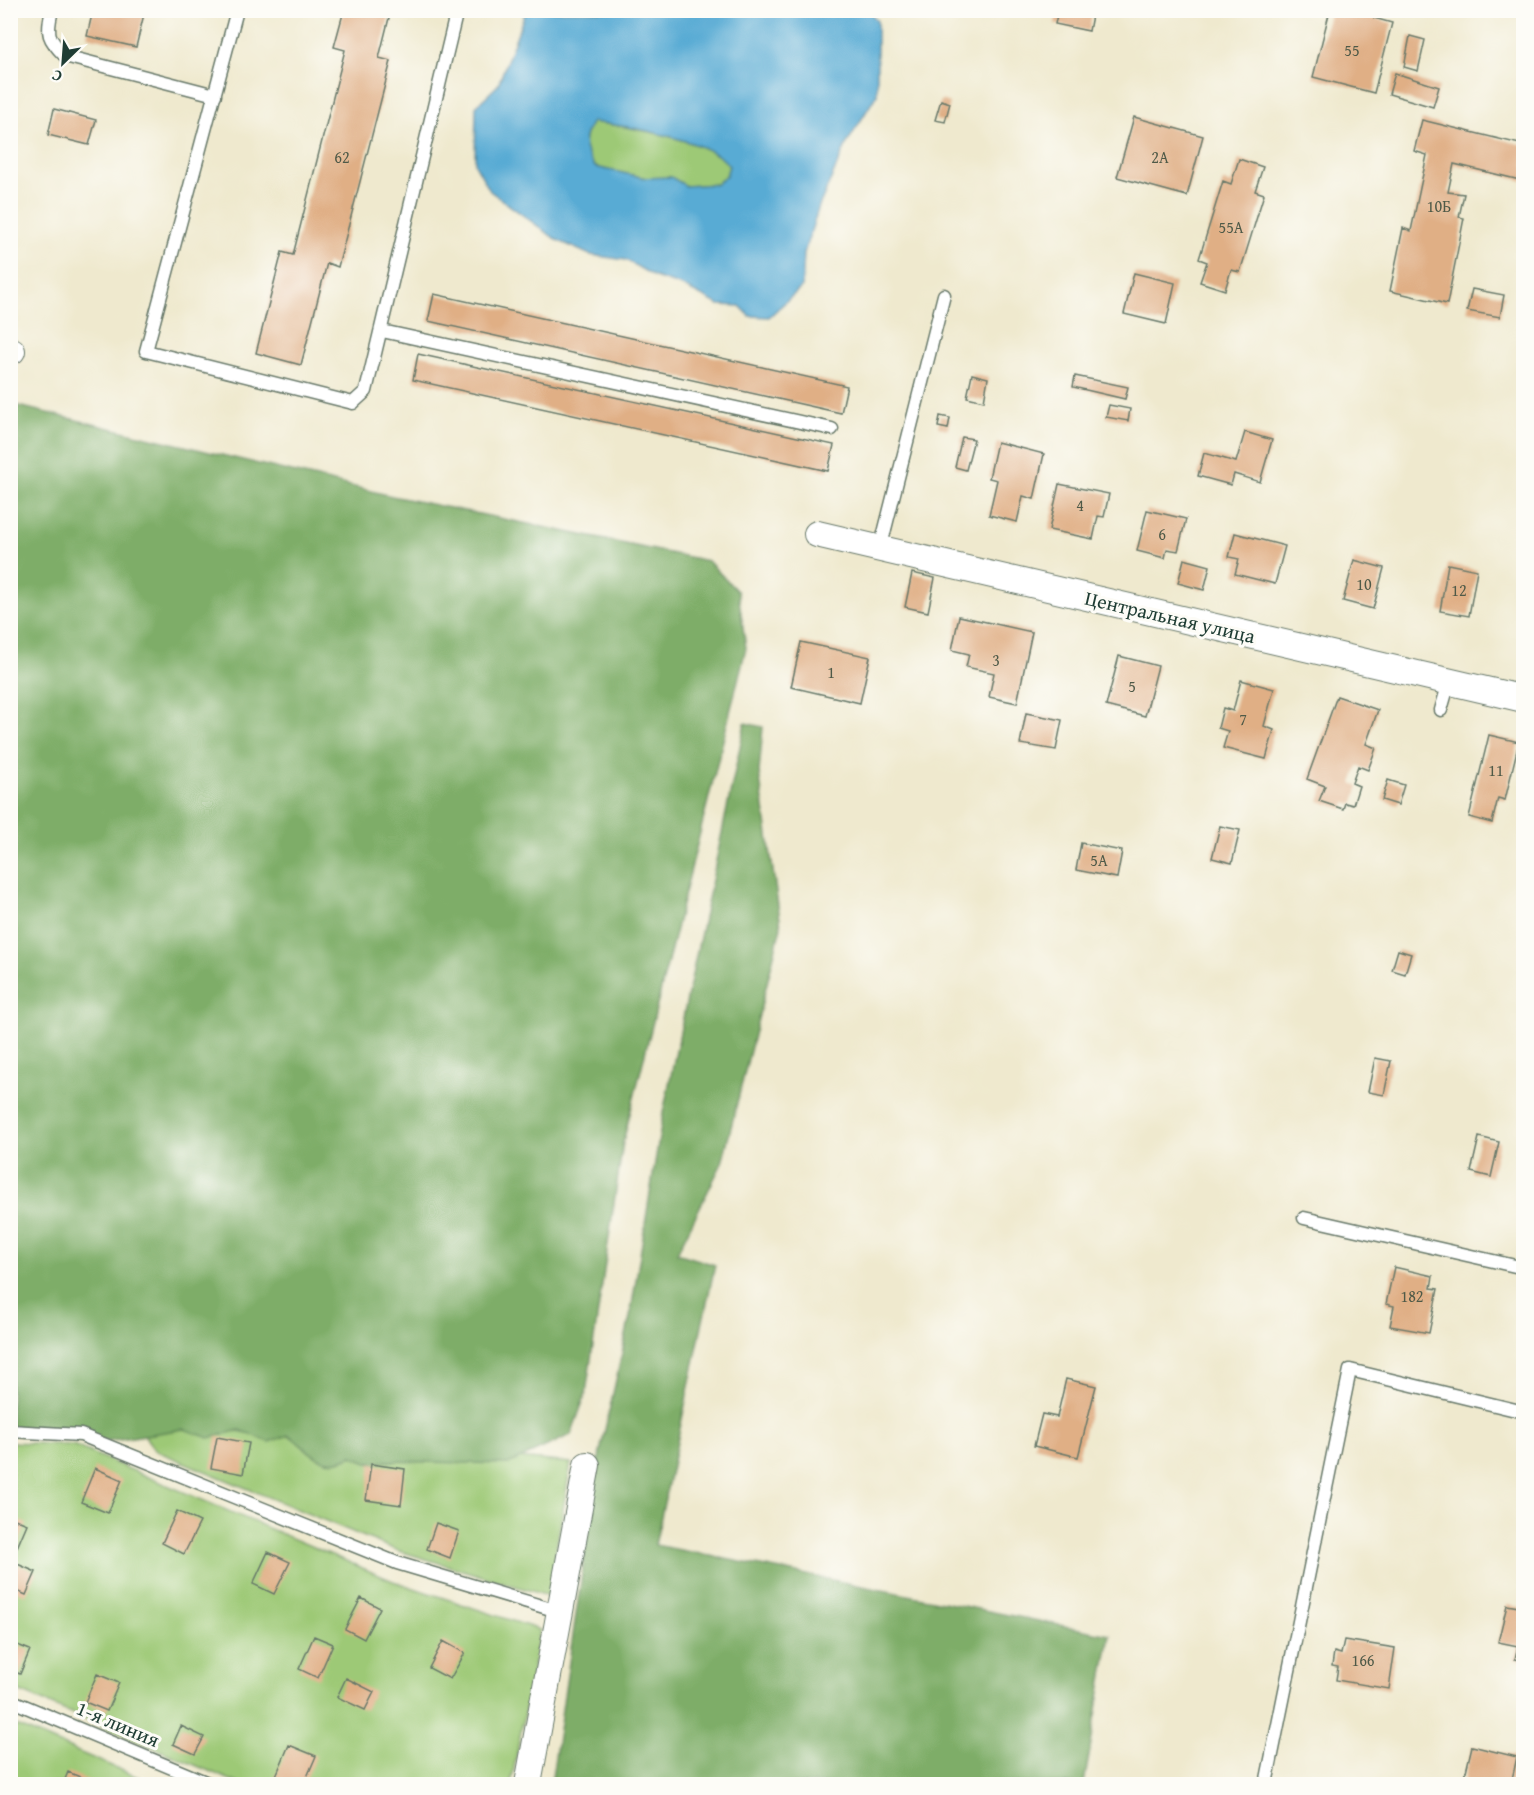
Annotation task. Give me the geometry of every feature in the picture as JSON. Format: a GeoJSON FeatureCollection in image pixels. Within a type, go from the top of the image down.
{"type":"FeatureCollection","features":[{"type":"Feature","properties":{"kind":"street","name":"Центральная улица"},"geometry":{"type":"LineString","coordinates":[[817,534],[1524,699]]}},
{"type":"Feature","properties":{"kind":"street"},"geometry":{"type":"LineString","coordinates":[[528,1785],[587,1465]]}},
{"type":"Feature","properties":{"kind":"lane"},"geometry":{"type":"LineString","coordinates":[[52,10],[47,30],[54,44],[65,56],[215,95]]}},
{"type":"Feature","properties":{"kind":"lane"},"geometry":{"type":"LineString","coordinates":[[237,10],[146,351],[353,403],[366,391],[382,331],[457,10]]}},
{"type":"Feature","properties":{"kind":"lane"},"geometry":{"type":"LineString","coordinates":[[880,549],[944,295]]}},
{"type":"Feature","properties":{"kind":"lane"},"geometry":{"type":"LineString","coordinates":[[382,331],[832,429]]}},
{"type":"Feature","properties":{"kind":"lane"},"geometry":{"type":"LineString","coordinates":[[1441,710],[1449,682]]}},
{"type":"Feature","properties":{"kind":"lane"},"geometry":{"type":"LineString","coordinates":[[1304,1218],[1524,1268]]}},
{"type":"Feature","properties":{"kind":"lane"},"geometry":{"type":"LineString","coordinates":[[1266,1785],[1350,1370],[1524,1412]]}},
{"type":"Feature","properties":{"kind":"lane"},"geometry":{"type":"LineString","coordinates":[[10,1431],[81,1435],[397,1563],[561,1612]]}},
{"type":"Feature","properties":{"kind":"lane","name":"1-я линия"},"geometry":{"type":"LineString","coordinates":[[10,1700],[210,1785]]}},
{"type":"Feature","properties":{"kind":"green space"},"geometry":{"type":"Polygon","coordinates":[[[592,122],[666,136],[705,149],[720,157],[729,166],[726,176],[716,184],[686,186],[671,177],[646,178],[595,167],[584,145],[592,122]]]}},
{"type":"Feature","properties":{"kind":"green space"},"geometry":{"type":"Polygon","coordinates":[[[10,404],[392,496],[708,561],[738,592],[746,648],[623,1142],[586,1393],[571,1435],[508,1464],[388,1461],[370,1463],[352,1456],[333,1462],[325,1461],[311,1454],[289,1435],[269,1442],[240,1430],[209,1438],[184,1429],[107,1441],[11,1427],[10,404]]]}},
{"type":"Feature","properties":{"kind":"green space"},"geometry":{"type":"Polygon","coordinates":[[[745,723],[763,727],[759,772],[781,927],[722,1163],[677,1253],[715,1265],[655,1545],[1110,1635],[1084,1784],[551,1784],[600,1452],[630,1317],[663,1113],[745,723]]]}},
{"type":"Feature","properties":{"kind":"green space"},"geometry":{"type":"Polygon","coordinates":[[[136,1422],[571,1463],[548,1596],[396,1550],[154,1450],[136,1422]]]}},
{"type":"Feature","properties":{"kind":"green space"},"geometry":{"type":"Polygon","coordinates":[[[10,1442],[73,1445],[393,1581],[540,1630],[511,1784],[240,1784],[11,1688],[10,1442]]]}},
{"type":"Feature","properties":{"kind":"green space"},"geometry":{"type":"Polygon","coordinates":[[[10,1723],[154,1784],[11,1784],[10,1723]]]}},
{"type":"Feature","properties":{"kind":"water"},"geometry":{"type":"Polygon","coordinates":[[[521,11],[869,11],[877,21],[877,94],[847,143],[819,206],[804,253],[802,287],[769,317],[750,316],[740,306],[719,305],[682,286],[655,277],[626,260],[590,255],[557,240],[490,191],[475,164],[476,106],[498,85],[525,13],[521,11]],[[592,122],[586,134],[584,144],[595,167],[646,178],[671,177],[686,186],[716,184],[726,176],[729,166],[720,157],[687,141],[645,130],[592,122]]]}},
{"type":"Feature","properties":{"kind":"building"},"geometry":{"type":"Polygon","coordinates":[[[93,10],[145,10],[136,47],[87,36],[93,10]]]}},
{"type":"Feature","properties":{"kind":"building"},"geometry":{"type":"Polygon","coordinates":[[[344,10],[391,10],[379,58],[391,61],[338,267],[327,263],[301,365],[256,353],[282,252],[293,255],[345,50],[334,47],[344,10]]]}},
{"type":"Feature","properties":{"kind":"building"},"geometry":{"type":"Polygon","coordinates":[[[1058,10],[1093,10],[1089,31],[1055,24],[1058,10]]]}},
{"type":"Feature","properties":{"kind":"building"},"geometry":{"type":"Polygon","coordinates":[[[1330,10],[1353,13],[1353,10],[1376,10],[1374,18],[1392,23],[1374,93],[1313,77],[1330,10]]]}},
{"type":"Feature","properties":{"kind":"building"},"geometry":{"type":"Polygon","coordinates":[[[1410,36],[1425,40],[1418,71],[1404,67],[1410,36]]]}},
{"type":"Feature","properties":{"kind":"building"},"geometry":{"type":"Polygon","coordinates":[[[1395,73],[1439,87],[1433,107],[1389,94],[1395,73]]]}},
{"type":"Feature","properties":{"kind":"building"},"geometry":{"type":"Polygon","coordinates":[[[941,100],[950,103],[945,122],[935,120],[941,100]]]}},
{"type":"Feature","properties":{"kind":"building"},"geometry":{"type":"Polygon","coordinates":[[[54,109],[96,120],[89,145],[48,135],[54,109]]]}},
{"type":"Feature","properties":{"kind":"building"},"geometry":{"type":"Polygon","coordinates":[[[1134,117],[1203,136],[1187,196],[1117,177],[1134,117]]]}},
{"type":"Feature","properties":{"kind":"building"},"geometry":{"type":"Polygon","coordinates":[[[1422,120],[1524,145],[1524,181],[1454,164],[1448,192],[1464,194],[1459,217],[1464,218],[1447,304],[1390,291],[1403,228],[1411,231],[1427,155],[1414,151],[1422,120]]]}},
{"type":"Feature","properties":{"kind":"building"},"geometry":{"type":"Polygon","coordinates":[[[1239,159],[1263,167],[1255,191],[1264,194],[1240,272],[1231,270],[1225,290],[1200,282],[1207,262],[1199,259],[1223,181],[1231,184],[1239,159]]]}},
{"type":"Feature","properties":{"kind":"building"},"geometry":{"type":"Polygon","coordinates":[[[1134,273],[1175,283],[1166,324],[1124,314],[1134,273]]]}},
{"type":"Feature","properties":{"kind":"building"},"geometry":{"type":"Polygon","coordinates":[[[1472,289],[1504,295],[1500,317],[1467,311],[1472,289]]]}},
{"type":"Feature","properties":{"kind":"building"},"geometry":{"type":"Polygon","coordinates":[[[434,294],[847,386],[841,413],[428,321],[434,294]]]}},
{"type":"Feature","properties":{"kind":"building"},"geometry":{"type":"Polygon","coordinates":[[[418,354],[834,445],[828,471],[413,380],[418,354]]]}},
{"type":"Feature","properties":{"kind":"building"},"geometry":{"type":"Polygon","coordinates":[[[972,374],[988,378],[984,401],[967,397],[972,374]]]}},
{"type":"Feature","properties":{"kind":"building"},"geometry":{"type":"Polygon","coordinates":[[[1075,376],[1128,387],[1125,399],[1073,387],[1075,376]]]}},
{"type":"Feature","properties":{"kind":"building"},"geometry":{"type":"Polygon","coordinates":[[[1109,405],[1130,409],[1128,421],[1106,417],[1109,405]]]}},
{"type":"Feature","properties":{"kind":"building"},"geometry":{"type":"Polygon","coordinates":[[[940,416],[950,418],[948,429],[938,427],[940,416]]]}},
{"type":"Feature","properties":{"kind":"building"},"geometry":{"type":"Polygon","coordinates":[[[1245,432],[1272,440],[1260,482],[1234,474],[1231,485],[1198,476],[1204,453],[1236,462],[1245,432]]]}},
{"type":"Feature","properties":{"kind":"building"},"geometry":{"type":"Polygon","coordinates":[[[962,437],[974,439],[966,470],[955,467],[962,437]]]}},
{"type":"Feature","properties":{"kind":"building"},"geometry":{"type":"Polygon","coordinates":[[[997,442],[1044,454],[1034,499],[1023,496],[1017,522],[989,515],[997,480],[989,478],[997,442]]]}},
{"type":"Feature","properties":{"kind":"building"},"geometry":{"type":"Polygon","coordinates":[[[1059,484],[1109,494],[1104,517],[1098,516],[1093,539],[1049,530],[1059,484]]]}},
{"type":"Feature","properties":{"kind":"building"},"geometry":{"type":"Polygon","coordinates":[[[1147,510],[1186,519],[1178,551],[1167,549],[1165,558],[1137,551],[1147,510]]]}},
{"type":"Feature","properties":{"kind":"building"},"geometry":{"type":"Polygon","coordinates":[[[1235,533],[1285,546],[1275,584],[1235,574],[1239,559],[1229,557],[1235,533]]]}},
{"type":"Feature","properties":{"kind":"building"},"geometry":{"type":"Polygon","coordinates":[[[1184,559],[1210,566],[1204,590],[1178,583],[1184,559]]]}},
{"type":"Feature","properties":{"kind":"building"},"geometry":{"type":"Polygon","coordinates":[[[1354,560],[1384,568],[1373,609],[1343,601],[1354,560]]]}},
{"type":"Feature","properties":{"kind":"building"},"geometry":{"type":"Polygon","coordinates":[[[1448,564],[1477,570],[1469,616],[1440,611],[1448,564]]]}},
{"type":"Feature","properties":{"kind":"building"},"geometry":{"type":"Polygon","coordinates":[[[912,573],[935,578],[928,612],[905,607],[912,573]]]}},
{"type":"Feature","properties":{"kind":"building"},"geometry":{"type":"Polygon","coordinates":[[[959,616],[1032,632],[1017,703],[989,697],[994,673],[966,667],[969,654],[952,650],[959,616]]]}},
{"type":"Feature","properties":{"kind":"building"},"geometry":{"type":"Polygon","coordinates":[[[801,642],[870,657],[860,703],[791,687],[801,642]]]}},
{"type":"Feature","properties":{"kind":"building"},"geometry":{"type":"Polygon","coordinates":[[[1119,656],[1158,666],[1145,716],[1106,706],[1119,656]]]}},
{"type":"Feature","properties":{"kind":"building"},"geometry":{"type":"Polygon","coordinates":[[[1241,680],[1274,689],[1264,726],[1274,730],[1266,759],[1223,748],[1228,731],[1218,728],[1223,708],[1233,711],[1241,680]]]}},
{"type":"Feature","properties":{"kind":"building"},"geometry":{"type":"Polygon","coordinates":[[[1337,696],[1378,710],[1366,744],[1376,748],[1368,770],[1358,766],[1352,783],[1359,786],[1353,805],[1345,803],[1343,809],[1319,801],[1325,786],[1307,779],[1337,696]]]}},
{"type":"Feature","properties":{"kind":"building"},"geometry":{"type":"Polygon","coordinates":[[[1026,713],[1062,720],[1056,750],[1020,744],[1026,713]]]}},
{"type":"Feature","properties":{"kind":"building"},"geometry":{"type":"Polygon","coordinates":[[[1489,735],[1519,742],[1505,800],[1498,798],[1492,823],[1469,817],[1489,735]]]}},
{"type":"Feature","properties":{"kind":"building"},"geometry":{"type":"Polygon","coordinates":[[[1388,780],[1404,785],[1398,805],[1382,800],[1388,780]]]}},
{"type":"Feature","properties":{"kind":"building"},"geometry":{"type":"Polygon","coordinates":[[[1220,826],[1240,830],[1232,863],[1212,858],[1220,826]]]}},
{"type":"Feature","properties":{"kind":"building"},"geometry":{"type":"Polygon","coordinates":[[[1081,843],[1122,851],[1117,878],[1076,870],[1081,843]]]}},
{"type":"Feature","properties":{"kind":"building"},"geometry":{"type":"Polygon","coordinates":[[[1398,950],[1411,954],[1405,974],[1392,970],[1398,950]]]}},
{"type":"Feature","properties":{"kind":"building"},"geometry":{"type":"Polygon","coordinates":[[[1375,1058],[1391,1061],[1384,1095],[1368,1092],[1375,1058]]]}},
{"type":"Feature","properties":{"kind":"building"},"geometry":{"type":"Polygon","coordinates":[[[1479,1137],[1499,1142],[1491,1177],[1471,1172],[1479,1137]]]}},
{"type":"Feature","properties":{"kind":"building"},"geometry":{"type":"Polygon","coordinates":[[[1394,1267],[1433,1276],[1431,1288],[1438,1289],[1429,1333],[1390,1326],[1394,1306],[1386,1304],[1394,1267]]]}},
{"type":"Feature","properties":{"kind":"building"},"geometry":{"type":"Polygon","coordinates":[[[1066,1379],[1096,1386],[1078,1457],[1034,1446],[1042,1414],[1057,1417],[1066,1379]]]}},
{"type":"Feature","properties":{"kind":"building"},"geometry":{"type":"Polygon","coordinates":[[[217,1437],[249,1443],[243,1474],[211,1468],[217,1437]]]}},
{"type":"Feature","properties":{"kind":"building"},"geometry":{"type":"Polygon","coordinates":[[[371,1464],[405,1469],[401,1505],[366,1500],[371,1464]]]}},
{"type":"Feature","properties":{"kind":"building"},"geometry":{"type":"Polygon","coordinates":[[[95,1468],[122,1480],[108,1513],[81,1502],[95,1468]]]}},
{"type":"Feature","properties":{"kind":"building"},"geometry":{"type":"Polygon","coordinates":[[[177,1511],[200,1522],[184,1554],[162,1543],[177,1511]]]}},
{"type":"Feature","properties":{"kind":"building"},"geometry":{"type":"Polygon","coordinates":[[[10,1517],[27,1524],[15,1552],[10,1550],[10,1517]]]}},
{"type":"Feature","properties":{"kind":"building"},"geometry":{"type":"Polygon","coordinates":[[[436,1523],[459,1531],[450,1558],[427,1549],[436,1523]]]}},
{"type":"Feature","properties":{"kind":"building"},"geometry":{"type":"Polygon","coordinates":[[[1524,1538],[1524,1561],[1518,1560],[1524,1538]]]}},
{"type":"Feature","properties":{"kind":"building"},"geometry":{"type":"Polygon","coordinates":[[[268,1552],[290,1562],[274,1594],[253,1584],[268,1552]]]}},
{"type":"Feature","properties":{"kind":"building"},"geometry":{"type":"Polygon","coordinates":[[[15,1563],[36,1572],[26,1595],[10,1588],[10,1574],[15,1563]]]}},
{"type":"Feature","properties":{"kind":"building"},"geometry":{"type":"Polygon","coordinates":[[[361,1598],[380,1608],[364,1639],[345,1629],[361,1598]]]}},
{"type":"Feature","properties":{"kind":"building"},"geometry":{"type":"Polygon","coordinates":[[[1507,1605],[1524,1608],[1524,1661],[1515,1659],[1518,1646],[1498,1642],[1507,1605]]]}},
{"type":"Feature","properties":{"kind":"building"},"geometry":{"type":"Polygon","coordinates":[[[314,1636],[333,1644],[318,1678],[299,1669],[314,1636]]]}},
{"type":"Feature","properties":{"kind":"building"},"geometry":{"type":"Polygon","coordinates":[[[1344,1640],[1395,1648],[1389,1689],[1336,1680],[1338,1667],[1332,1666],[1334,1652],[1341,1654],[1344,1640]]]}},
{"type":"Feature","properties":{"kind":"building"},"geometry":{"type":"Polygon","coordinates":[[[443,1641],[465,1653],[450,1679],[429,1668],[443,1641]]]}},
{"type":"Feature","properties":{"kind":"building"},"geometry":{"type":"Polygon","coordinates":[[[10,1642],[30,1650],[20,1674],[10,1670],[10,1642]]]}},
{"type":"Feature","properties":{"kind":"building"},"geometry":{"type":"Polygon","coordinates":[[[97,1674],[119,1683],[107,1711],[85,1702],[97,1674]]]}},
{"type":"Feature","properties":{"kind":"building"},"geometry":{"type":"Polygon","coordinates":[[[346,1678],[374,1692],[365,1710],[337,1697],[346,1678]]]}},
{"type":"Feature","properties":{"kind":"building"},"geometry":{"type":"Polygon","coordinates":[[[181,1726],[204,1737],[195,1754],[173,1744],[181,1726]]]}},
{"type":"Feature","properties":{"kind":"building"},"geometry":{"type":"Polygon","coordinates":[[[289,1745],[316,1756],[304,1784],[290,1784],[275,1778],[289,1745]]]}},
{"type":"Feature","properties":{"kind":"building"},"geometry":{"type":"Polygon","coordinates":[[[1472,1746],[1517,1757],[1511,1784],[1463,1784],[1472,1746]]]}},
{"type":"Feature","properties":{"kind":"building"},"geometry":{"type":"Polygon","coordinates":[[[68,1772],[97,1784],[63,1784],[68,1772]]]}}]}
